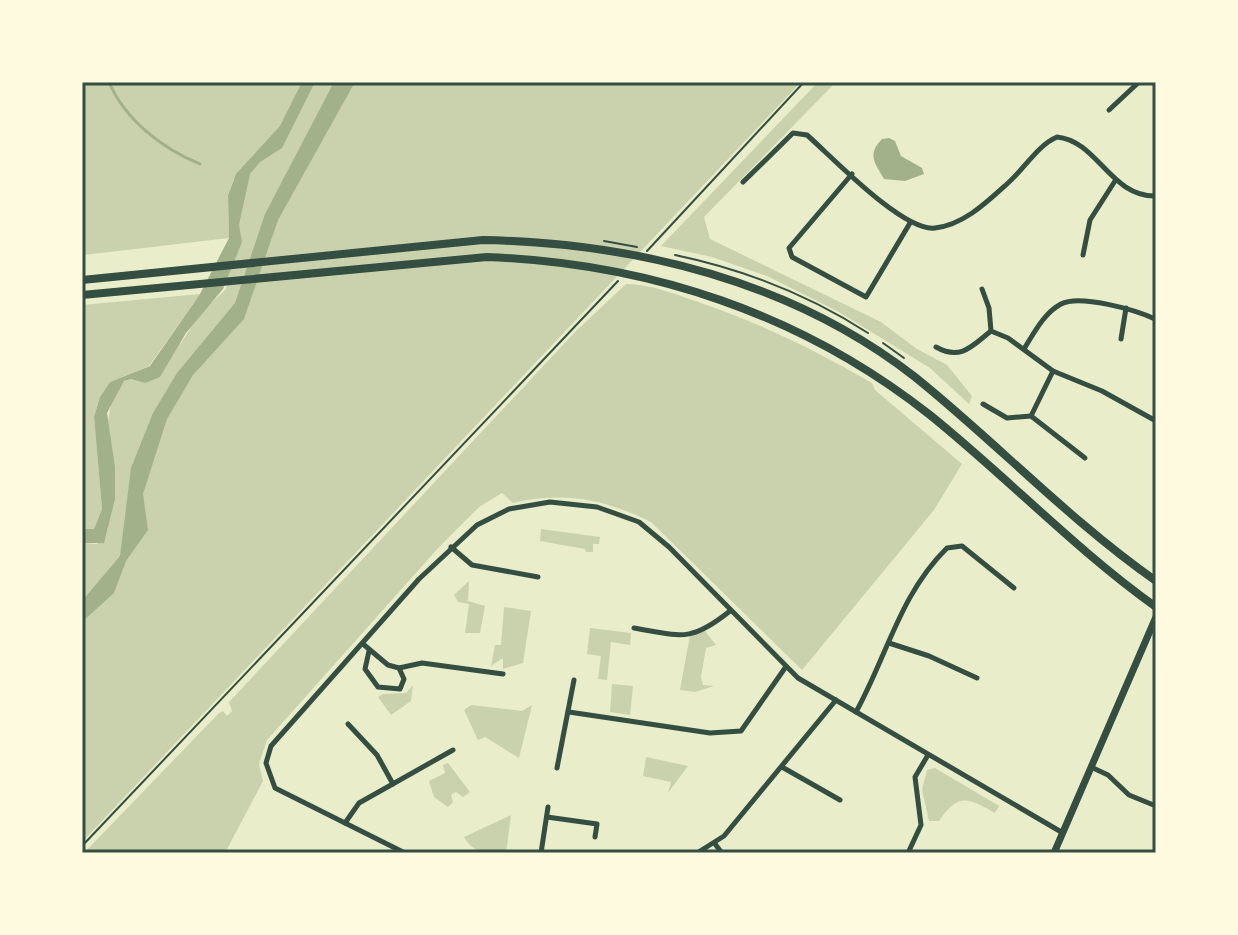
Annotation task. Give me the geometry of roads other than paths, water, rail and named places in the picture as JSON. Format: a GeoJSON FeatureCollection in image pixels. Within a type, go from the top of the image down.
{"type":"FeatureCollection","features":[{"type":"Feature","properties":{"kind":"highway"},"geometry":{"type":"LineString","coordinates":[[82,280],[483,240],[547,241],[664,260],[799,306],[867,344],[937,396],[1064,511],[1156,581]]}},
{"type":"Feature","properties":{"kind":"highway"},"geometry":{"type":"LineString","coordinates":[[82,295],[487,257],[546,259],[653,277],[757,313],[887,384],[948,430],[1082,550],[1156,607]]}},
{"type":"Feature","properties":{"kind":"main road"},"geometry":{"type":"LineString","coordinates":[[1054,853],[1156,617]]}},
{"type":"Feature","properties":{"kind":"street"},"geometry":{"type":"LineString","coordinates":[[1109,110],[1139,82]]}},
{"type":"Feature","properties":{"kind":"street"},"geometry":{"type":"LineString","coordinates":[[743,182],[793,133],[807,135],[910,223],[934,228],[981,208],[1046,143],[1057,137],[1076,142],[1115,181],[1133,192],[1156,196]]}},
{"type":"Feature","properties":{"kind":"street"},"geometry":{"type":"LineString","coordinates":[[852,174],[789,248],[792,257],[866,297],[910,223]]}},
{"type":"Feature","properties":{"kind":"street"},"geometry":{"type":"LineString","coordinates":[[1083,255],[1090,220],[1115,181]]}},
{"type":"Feature","properties":{"kind":"street"},"geometry":{"type":"LineString","coordinates":[[982,289],[991,331],[1024,349],[1053,371],[1102,391],[1156,421]]}},
{"type":"Feature","properties":{"kind":"street"},"geometry":{"type":"LineString","coordinates":[[1024,349],[1044,319],[1063,303],[1080,301],[1126,308],[1155,319]]}},
{"type":"Feature","properties":{"kind":"street"},"geometry":{"type":"LineString","coordinates":[[1121,339],[1126,308]]}},
{"type":"Feature","properties":{"kind":"street"},"geometry":{"type":"LineString","coordinates":[[936,347],[956,354],[966,352],[991,331]]}},
{"type":"Feature","properties":{"kind":"street"},"geometry":{"type":"LineString","coordinates":[[1031,416],[1053,371]]}},
{"type":"Feature","properties":{"kind":"street"},"geometry":{"type":"LineString","coordinates":[[983,404],[1007,418],[1031,416],[1085,458]]}},
{"type":"Feature","properties":{"kind":"street"},"geometry":{"type":"LineString","coordinates":[[405,853],[275,788],[266,763],[267,754],[298,713],[451,547],[477,525],[509,509],[550,502],[597,507],[630,518],[655,534],[785,668],[1063,833]]}},
{"type":"Feature","properties":{"kind":"street"},"geometry":{"type":"LineString","coordinates":[[856,712],[880,670],[909,595],[943,552],[954,544],[962,546],[1014,588]]}},
{"type":"Feature","properties":{"kind":"street"},"geometry":{"type":"LineString","coordinates":[[451,547],[472,565],[538,577]]}},
{"type":"Feature","properties":{"kind":"street"},"geometry":{"type":"LineString","coordinates":[[634,628],[690,635],[707,630],[730,611]]}},
{"type":"Feature","properties":{"kind":"street"},"geometry":{"type":"LineString","coordinates":[[889,643],[929,656],[977,678]]}},
{"type":"Feature","properties":{"kind":"street"},"geometry":{"type":"LineString","coordinates":[[363,644],[369,651],[399,668],[404,679],[400,689],[378,687],[365,669],[369,651]]}},
{"type":"Feature","properties":{"kind":"street"},"geometry":{"type":"LineString","coordinates":[[399,668],[422,663],[503,674]]}},
{"type":"Feature","properties":{"kind":"street"},"geometry":{"type":"LineString","coordinates":[[569,712],[710,733],[741,731],[785,668]]}},
{"type":"Feature","properties":{"kind":"street"},"geometry":{"type":"LineString","coordinates":[[557,768],[574,680]]}},
{"type":"Feature","properties":{"kind":"street"},"geometry":{"type":"LineString","coordinates":[[697,853],[715,844],[836,700]]}},
{"type":"Feature","properties":{"kind":"street"},"geometry":{"type":"LineString","coordinates":[[348,724],[377,755],[393,784]]}},
{"type":"Feature","properties":{"kind":"street"},"geometry":{"type":"LineString","coordinates":[[345,823],[359,803],[453,750]]}},
{"type":"Feature","properties":{"kind":"street"},"geometry":{"type":"LineString","coordinates":[[908,853],[921,825],[915,777],[928,755]]}},
{"type":"Feature","properties":{"kind":"street"},"geometry":{"type":"LineString","coordinates":[[782,767],[840,800]]}},
{"type":"Feature","properties":{"kind":"street"},"geometry":{"type":"LineString","coordinates":[[1091,767],[1108,775],[1129,795],[1156,806]]}},
{"type":"Feature","properties":{"kind":"street"},"geometry":{"type":"LineString","coordinates":[[541,853],[548,807]]}},
{"type":"Feature","properties":{"kind":"street"},"geometry":{"type":"LineString","coordinates":[[547,817],[597,824],[595,837]]}},
{"type":"Feature","properties":{"kind":"street"},"geometry":{"type":"LineString","coordinates":[[715,844],[722,853]]}},
{"type":"Feature","properties":{"kind":"waterway"},"geometry":{"type":"LineString","coordinates":[[109,82],[125,109],[147,132],[172,150],[200,164]]}}]}
